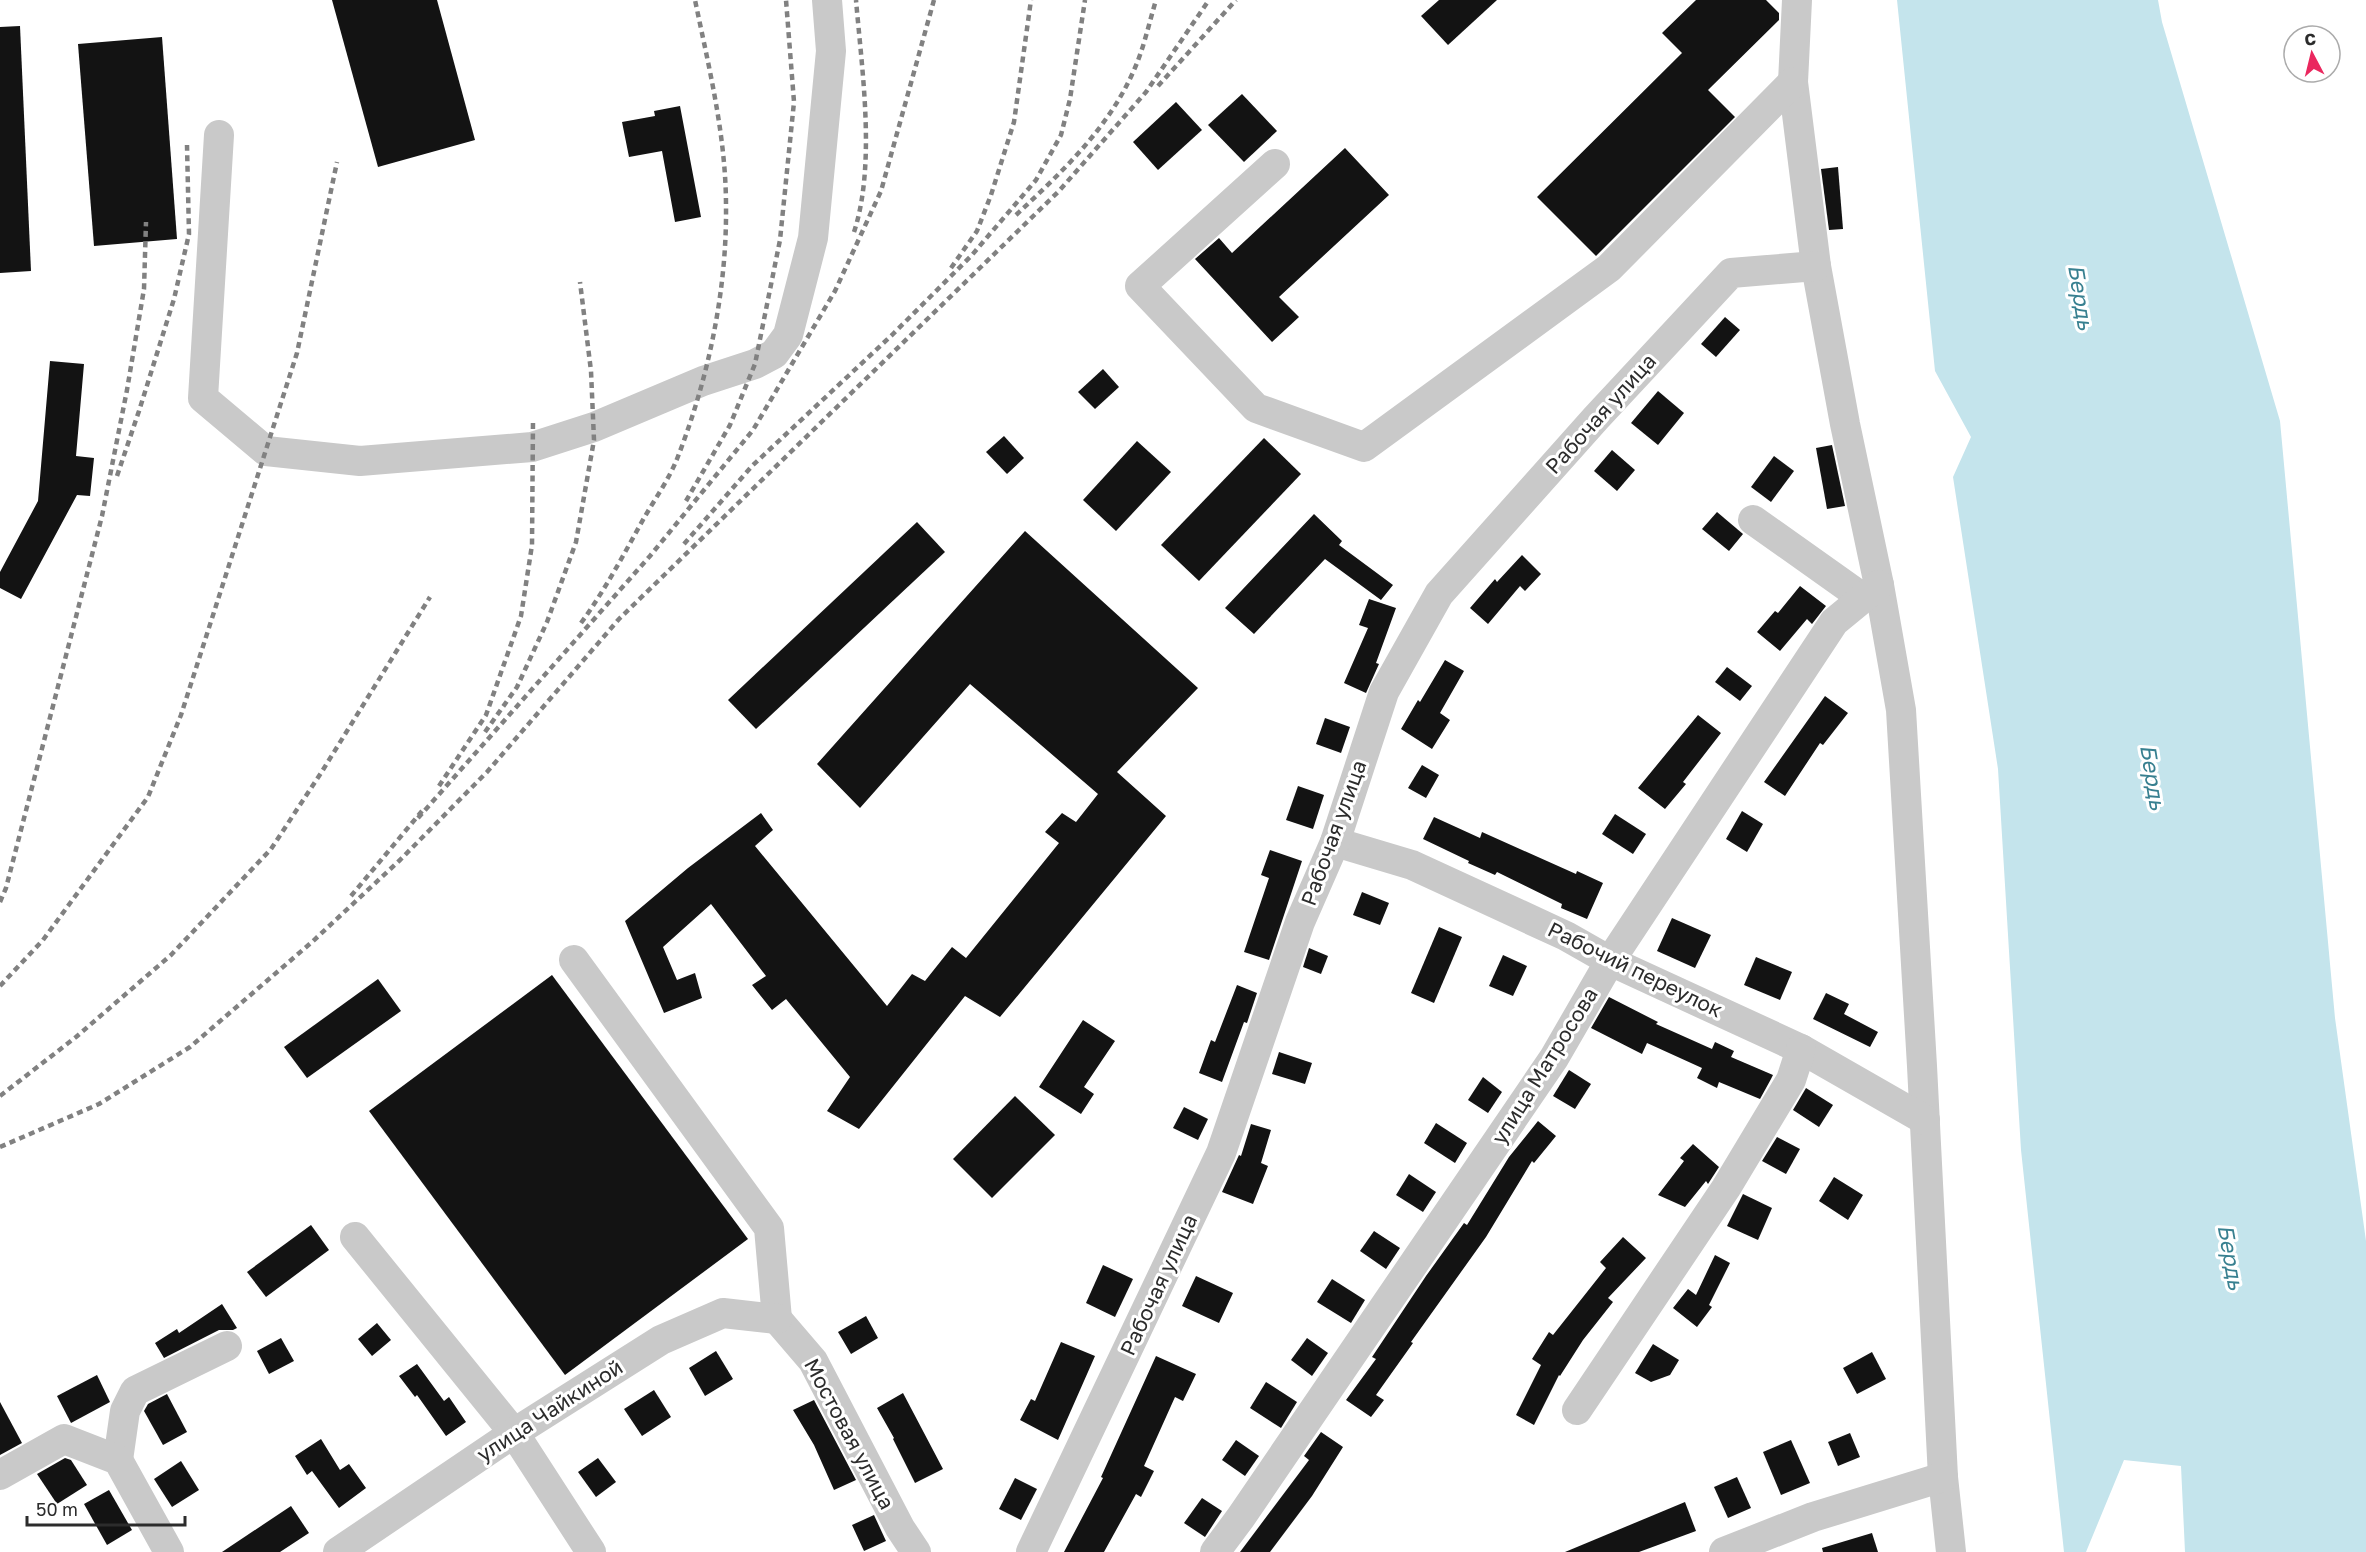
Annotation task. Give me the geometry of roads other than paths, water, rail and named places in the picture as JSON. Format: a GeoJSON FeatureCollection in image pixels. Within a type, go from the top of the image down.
{"type":"FeatureCollection","features":[{"type":"Feature","properties":{"kind":"street"},"geometry":{"type":"LineString","coordinates":[[219,135],[203,398],[266,451],[360,461],[532,447],[594,427],[703,381],[755,364],[774,354],[788,335],[813,238],[831,51],[827,0]]}},
{"type":"Feature","properties":{"kind":"street"},"geometry":{"type":"LineString","coordinates":[[1797,0],[1793,82],[1816,266],[1845,424],[1871,592],[1901,710],[1943,1477],[1950,1552]]}},
{"type":"Feature","properties":{"kind":"street"},"geometry":{"type":"LineString","coordinates":[[1275,164],[1140,286],[1256,408],[1364,447],[1609,268],[1793,82]]}},
{"type":"Feature","properties":{"kind":"street","name":"Рабочая улица"},"geometry":{"type":"LineString","coordinates":[[1030,1552],[1221,1153],[1300,922],[1335,842],[1384,692],[1438,594],[1596,418],[1731,273],[1816,266]]}},
{"type":"Feature","properties":{"kind":"street"},"geometry":{"type":"LineString","coordinates":[[1753,520],[1871,592]]}},
{"type":"Feature","properties":{"kind":"street","name":"улица Матросова"},"geometry":{"type":"LineString","coordinates":[[1215,1552],[1248,1508],[1554,1058],[1610,961],[1834,622],[1871,592]]}},
{"type":"Feature","properties":{"kind":"street","name":"Рабочий переулок"},"geometry":{"type":"LineString","coordinates":[[1335,842],[1412,865],[1566,936],[1610,961],[1801,1049],[1925,1120]]}},
{"type":"Feature","properties":{"kind":"street"},"geometry":{"type":"LineString","coordinates":[[574,960],[769,1228],[777,1318]]}},
{"type":"Feature","properties":{"kind":"street"},"geometry":{"type":"LineString","coordinates":[[1577,1410],[1726,1188],[1791,1080],[1801,1049]]}},
{"type":"Feature","properties":{"kind":"street"},"geometry":{"type":"LineString","coordinates":[[356,1237],[514,1432],[591,1552]]}},
{"type":"Feature","properties":{"kind":"street","name":"улица Чайкиной"},"geometry":{"type":"LineString","coordinates":[[338,1552],[514,1432],[661,1340],[723,1312],[777,1318]]}},
{"type":"Feature","properties":{"kind":"street","name":"Мостовая улица"},"geometry":{"type":"LineString","coordinates":[[777,1318],[813,1361],[900,1528],[916,1552]]}},
{"type":"Feature","properties":{"kind":"street"},"geometry":{"type":"LineString","coordinates":[[169,1552],[118,1460],[125,1411],[135,1391],[227,1346]]}},
{"type":"Feature","properties":{"kind":"street"},"geometry":{"type":"LineString","coordinates":[[0,1475],[64,1439],[118,1460]]}},
{"type":"Feature","properties":{"kind":"street"},"geometry":{"type":"LineString","coordinates":[[1724,1552],[1813,1517],[1943,1477]]}},
{"type":"Feature","properties":{"kind":"water","name":"Бердь"},"geometry":{"type":"Polygon","coordinates":[[[1897,0],[2158,0],[2162,22],[2280,421],[2335,1018],[2366,1241],[2366,1552],[2185,1552],[2181,1466],[2124,1460],[2086,1552],[2064,1552],[2021,1150],[1998,769],[1953,477],[1971,437],[1935,371],[1897,0]]]}},
{"type":"Feature","properties":{"kind":"railway"},"geometry":{"type":"LineString","coordinates":[[581,623],[614,572],[674,466],[698,398],[714,335],[723,270],[725,180],[716,102],[695,0]]}},
{"type":"Feature","properties":{"kind":"railway"},"geometry":{"type":"LineString","coordinates":[[686,501],[730,425],[755,364],[780,240],[794,102],[786,0]]}},
{"type":"Feature","properties":{"kind":"railway"},"geometry":{"type":"LineString","coordinates":[[854,232],[861,206],[866,148],[864,87],[856,0]]}},
{"type":"Feature","properties":{"kind":"railway"},"geometry":{"type":"LineString","coordinates":[[418,818],[650,556],[753,430],[835,291],[881,191],[934,0]]}},
{"type":"Feature","properties":{"kind":"railway"},"geometry":{"type":"LineString","coordinates":[[951,268],[977,231],[1014,122],[1031,0]]}},
{"type":"Feature","properties":{"kind":"railway"},"geometry":{"type":"LineString","coordinates":[[684,544],[752,466],[892,335],[972,255],[1036,180],[1061,135],[1070,99],[1085,0]]}},
{"type":"Feature","properties":{"kind":"railway"},"geometry":{"type":"LineString","coordinates":[[1016,215],[1067,166],[1111,111],[1138,62],[1156,0]]}},
{"type":"Feature","properties":{"kind":"railway"},"geometry":{"type":"LineString","coordinates":[[0,1147],[99,1104],[190,1047],[312,942],[400,860],[487,772],[619,619],[1059,191],[1146,92],[1209,0]]}},
{"type":"Feature","properties":{"kind":"railway"},"geometry":{"type":"LineString","coordinates":[[1158,86],[1236,0]]}},
{"type":"Feature","properties":{"kind":"railway"},"geometry":{"type":"LineString","coordinates":[[117,476],[174,299],[189,234],[187,145]]}},
{"type":"Feature","properties":{"kind":"railway"},"geometry":{"type":"LineString","coordinates":[[0,986],[43,940],[148,797],[181,715],[297,353],[337,162]]}},
{"type":"Feature","properties":{"kind":"railway"},"geometry":{"type":"LineString","coordinates":[[0,902],[6,888],[102,516],[144,289],[146,222]]}},
{"type":"Feature","properties":{"kind":"railway"},"geometry":{"type":"LineString","coordinates":[[485,732],[517,687],[547,622],[576,542],[594,440],[591,371],[580,282]]}},
{"type":"Feature","properties":{"kind":"railway"},"geometry":{"type":"LineString","coordinates":[[439,786],[486,715],[521,616],[532,545],[533,420]]}},
{"type":"Feature","properties":{"kind":"railway"},"geometry":{"type":"LineString","coordinates":[[0,1096],[76,1037],[171,955],[271,849],[430,597]]}},
{"type":"Feature","properties":{"kind":"railway"},"geometry":{"type":"LineString","coordinates":[[351,896],[422,811]]}}]}
